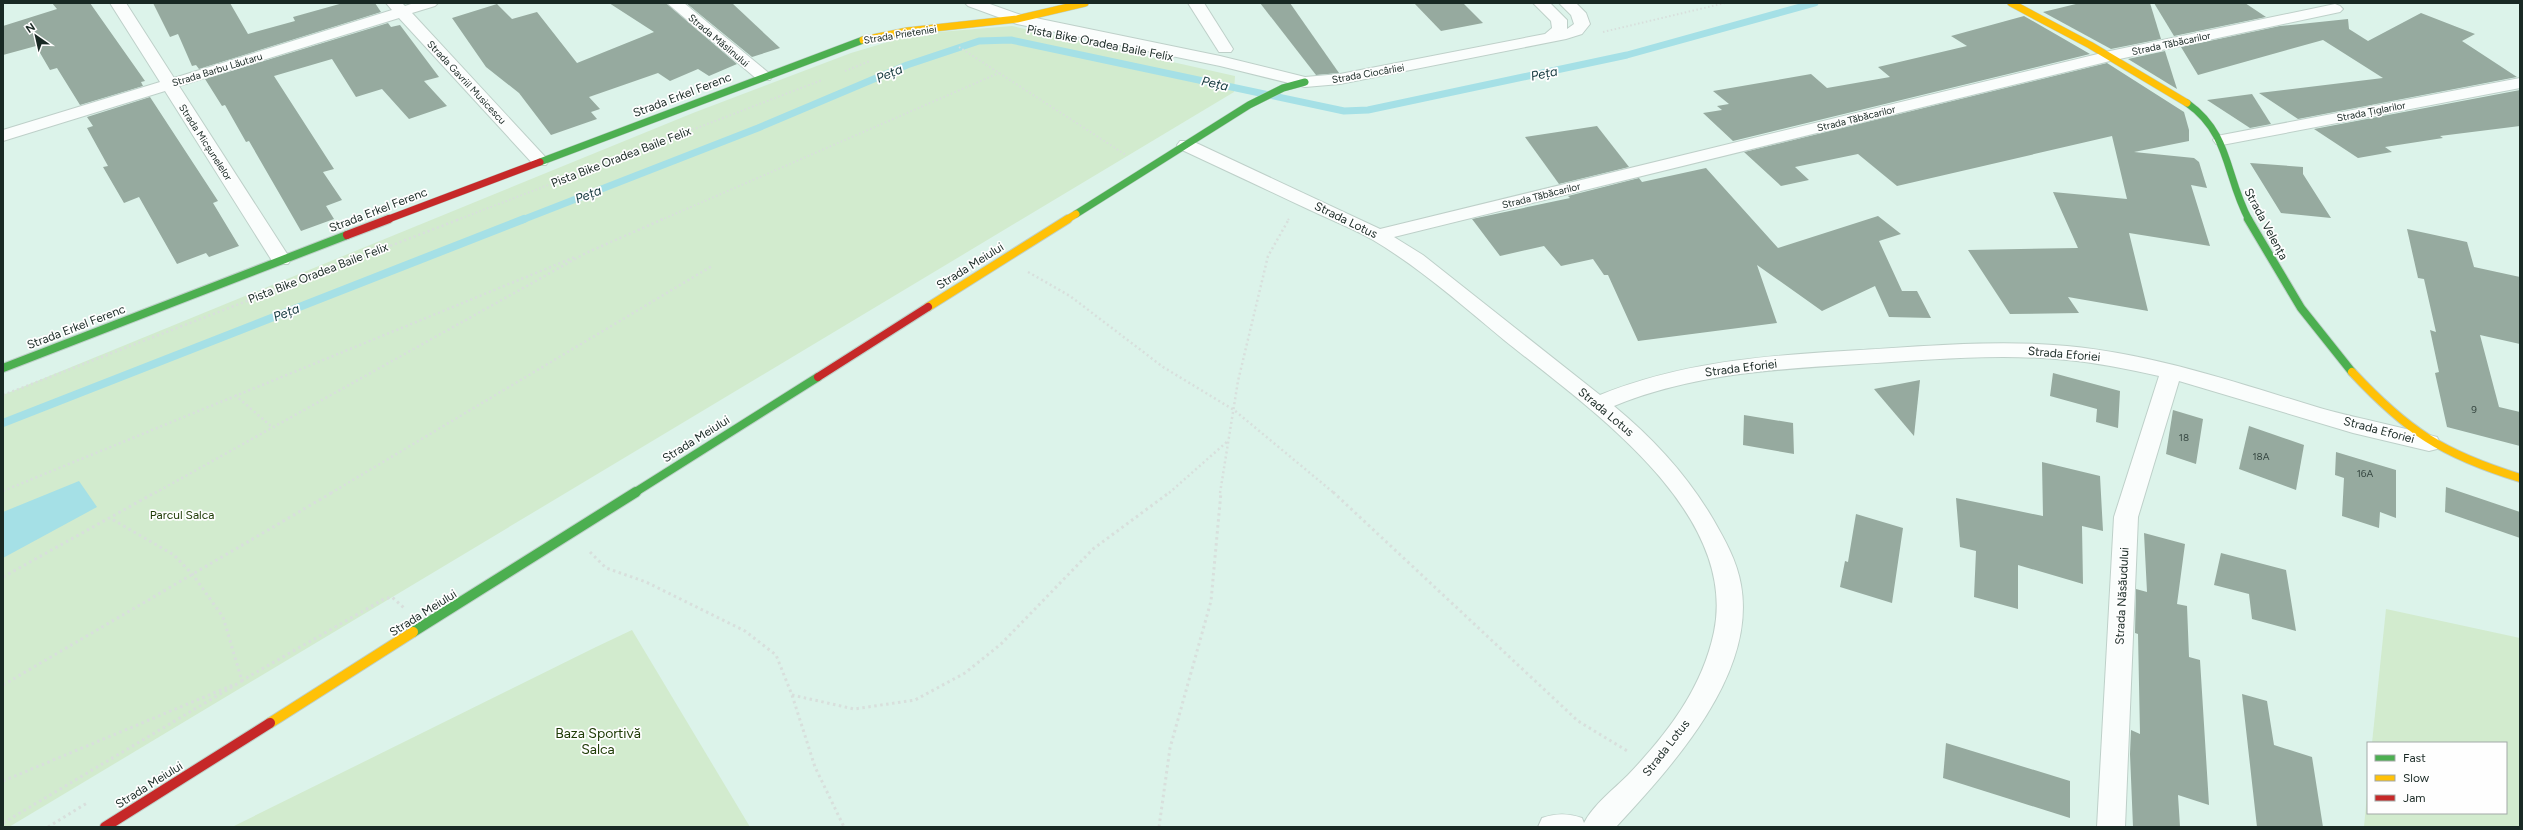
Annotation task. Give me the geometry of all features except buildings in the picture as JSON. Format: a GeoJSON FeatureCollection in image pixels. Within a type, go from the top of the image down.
{"type":"FeatureCollection","features":[{"type":"Feature","properties":{"kind":"street","name":"Strada Micșunelelor"},"geometry":{"type":"LineString","coordinates":[[118,3],[281,260]]}},
{"type":"Feature","properties":{"kind":"street","name":"Strada Barbu Lăutaru"},"geometry":{"type":"LineString","coordinates":[[3,136],[169,84],[398,7],[430,3]]}},
{"type":"Feature","properties":{"kind":"street","name":"Strada Măslinului"},"geometry":{"type":"LineString","coordinates":[[675,3],[764,77]]}},
{"type":"Feature","properties":{"kind":"street"},"geometry":{"type":"LineString","coordinates":[[972,3],[1017,19]]}},
{"type":"Feature","properties":{"kind":"street","name":"Strada Prieteniei"},"geometry":{"type":"LineString","coordinates":[[764,77],[859,41],[878,36],[1017,19],[1085,3]]}},
{"type":"Feature","properties":{"kind":"street"},"geometry":{"type":"LineString","coordinates":[[1196,3],[1225,49]]}},
{"type":"Feature","properties":{"kind":"street"},"geometry":{"type":"LineString","coordinates":[[1541,3],[1559,20],[1560,28],[1557,33],[1550,37]]}},
{"type":"Feature","properties":{"kind":"street","name":"Strada Ciocârliei"},"geometry":{"type":"LineString","coordinates":[[1092,34],[1305,82],[1340,80],[1550,37],[1581,27],[1581,19],[1578,13],[1566,3]]}},
{"type":"Feature","properties":{"kind":"street","name":"Strada Velența"},"geometry":{"type":"LineString","coordinates":[[2011,3],[2110,56],[2196,109],[2210,120],[2222,140],[2234,191],[2253,230],[2283,281],[2333,349],[2373,394],[2394,416],[2429,443]]}},
{"type":"Feature","properties":{"kind":"street","name":"Strada Gavriil Musicescu"},"geometry":{"type":"LineString","coordinates":[[398,7],[540,161]]}},
{"type":"Feature","properties":{"kind":"street","name":"Strada Tăbăcarilor"},"geometry":{"type":"LineString","coordinates":[[1378,235],[2110,56],[2335,9]]}},
{"type":"Feature","properties":{"kind":"street","name":"Strada Prieteniei"},"geometry":{"type":"LineString","coordinates":[[1017,19],[1092,34]]}},
{"type":"Feature","properties":{"kind":"street","name":"Strada Erkel Ferenc"},"geometry":{"type":"LineString","coordinates":[[3,368],[281,260],[764,77]]}},
{"type":"Feature","properties":{"kind":"street","name":"Strada Meiului"},"geometry":{"type":"LineString","coordinates":[[105,827],[1249,105],[1282,88],[1305,82]]}},
{"type":"Feature","properties":{"kind":"street","name":"Strada Țiglarilor"},"geometry":{"type":"LineString","coordinates":[[2222,140],[2520,83]]}},
{"type":"Feature","properties":{"kind":"street","name":"Strada Lotus"},"geometry":{"type":"LineString","coordinates":[[1186,146],[1378,235],[1416,259],[1638,438],[1663,463],[1688,495],[1724,564],[1730,592],[1729,617],[1724,638],[1704,696],[1682,733],[1654,767],[1597,827]]}},
{"type":"Feature","properties":{"kind":"street","name":"Strada Eforiei"},"geometry":{"type":"LineString","coordinates":[[1597,404],[1652,383],[1688,374],[1787,362],[2002,349],[2038,351],[2102,357],[2171,371],[2429,443],[2480,464],[2520,478]]}},
{"type":"Feature","properties":{"kind":"street","name":"Strada Năsăudului"},"geometry":{"type":"LineString","coordinates":[[2111,827],[2126,517],[2171,371]]}},
{"type":"Feature","properties":{"kind":"street"},"geometry":{"type":"LineString","coordinates":[[1552,827],[1572,827]]}},
{"type":"Feature","properties":{"kind":"path"},"geometry":{"type":"LineString","coordinates":[[953,43],[1147,169]]}},
{"type":"Feature","properties":{"kind":"path"},"geometry":{"type":"LineString","coordinates":[[839,73],[875,59]]}},
{"type":"Feature","properties":{"kind":"path"},"geometry":{"type":"LineString","coordinates":[[3,491],[234,395],[586,253],[999,73]]}},
{"type":"Feature","properties":{"kind":"path","name":"Pista Bike Oradea Baile Felix"},"geometry":{"type":"LineString","coordinates":[[3,395],[825,79]]}},
{"type":"Feature","properties":{"kind":"path"},"geometry":{"type":"LineString","coordinates":[[1159,827],[1170,748],[1212,601],[1218,508],[1238,381],[1268,256],[1291,214],[1303,200]]}},
{"type":"Feature","properties":{"kind":"path"},"geometry":{"type":"LineString","coordinates":[[3,577],[586,253]]}},
{"type":"Feature","properties":{"kind":"path"},"geometry":{"type":"LineString","coordinates":[[1003,260],[1070,296],[1163,367],[1234,410],[1323,482],[1578,721],[1654,767]]}},
{"type":"Feature","properties":{"kind":"path"},"geometry":{"type":"LineString","coordinates":[[3,685],[193,575],[712,266]]}},
{"type":"Feature","properties":{"kind":"path"},"geometry":{"type":"LineString","coordinates":[[234,395],[272,427]]}},
{"type":"Feature","properties":{"kind":"path"},"geometry":{"type":"LineString","coordinates":[[792,695],[854,709],[915,700],[965,673],[1001,644],[1093,549],[1170,492],[1229,439]]}},
{"type":"Feature","properties":{"kind":"path"},"geometry":{"type":"LineString","coordinates":[[109,518],[174,555],[193,575],[223,617],[242,681]]}},
{"type":"Feature","properties":{"kind":"path"},"geometry":{"type":"LineString","coordinates":[[572,532],[606,568],[646,582],[745,631],[776,656],[792,695],[815,767],[844,827]]}},
{"type":"Feature","properties":{"kind":"path"},"geometry":{"type":"LineString","coordinates":[[3,823],[384,598],[392,597],[423,626]]}},
{"type":"Feature","properties":{"kind":"path"},"geometry":{"type":"LineString","coordinates":[[3,781],[242,681]]}},
{"type":"Feature","properties":{"kind":"green space","name":"Parcul Salca"},"geometry":{"type":"Polygon","coordinates":[[[1012,26],[1235,76],[1234,92],[9,827],[3,827],[3,395],[693,113],[851,53],[898,39],[927,33],[1012,26]]]}},
{"type":"Feature","properties":{"kind":"green space"},"geometry":{"type":"Polygon","coordinates":[[[2386,609],[2520,638],[2520,827],[2364,827],[2367,794],[2367,814],[2507,814],[2507,742],[2372,742],[2386,609]]]}},
{"type":"Feature","properties":{"kind":"green space","name":"Baza Sportivă Salca"},"geometry":{"type":"Polygon","coordinates":[[[632,630],[750,827],[232,827],[596,647],[632,630]]]}},
{"type":"Feature","properties":{"kind":"water"},"geometry":{"type":"Polygon","coordinates":[[[79,481],[97,507],[3,558],[3,512],[79,481]]]}},
{"type":"Feature","properties":{"kind":"waterway","name":"Peța"},"geometry":{"type":"LineString","coordinates":[[522,220],[758,128],[907,65],[979,41],[1011,40],[1344,111],[1368,110],[1627,55],[1815,3]]}},
{"type":"Feature","properties":{"kind":"waterway","name":"Peța"},"geometry":{"type":"LineString","coordinates":[[3,423],[524,219]]}},
{"type":"Feature","properties":{"kind":"traffic: fast"},"geometry":{"type":"LineString","coordinates":[[540,162],[863,40]]}},
{"type":"Feature","properties":{"kind":"traffic: fast"},"geometry":{"type":"LineString","coordinates":[[1076,214],[1249,105],[1283,88],[1305,82]]}},
{"type":"Feature","properties":{"kind":"traffic: fast"},"geometry":{"type":"LineString","coordinates":[[2187,103],[2200,112],[2210,122],[2217,133],[2226,156],[2232,182],[2239,201],[2278,273],[2325,341],[2352,372]]}},
{"type":"Feature","properties":{"kind":"traffic: fast"},"geometry":{"type":"LineString","coordinates":[[3,368],[347,235]]}},
{"type":"Feature","properties":{"kind":"traffic: fast"},"geometry":{"type":"LineString","coordinates":[[413,632],[818,377]]}},
{"type":"Feature","properties":{"kind":"traffic: slow"},"geometry":{"type":"LineString","coordinates":[[863,40],[907,31],[1017,19],[1085,3]]}},
{"type":"Feature","properties":{"kind":"traffic: slow"},"geometry":{"type":"LineString","coordinates":[[2011,3],[2090,45],[2187,103]]}},
{"type":"Feature","properties":{"kind":"traffic: slow"},"geometry":{"type":"LineString","coordinates":[[928,307],[1076,214]]}},
{"type":"Feature","properties":{"kind":"traffic: slow"},"geometry":{"type":"LineString","coordinates":[[2352,372],[2390,411],[2408,427],[2427,440],[2468,461],[2520,478]]}},
{"type":"Feature","properties":{"kind":"traffic: slow"},"geometry":{"type":"LineString","coordinates":[[270,723],[413,632]]}},
{"type":"Feature","properties":{"kind":"traffic: jam"},"geometry":{"type":"LineString","coordinates":[[347,235],[540,162]]}},
{"type":"Feature","properties":{"kind":"traffic: jam"},"geometry":{"type":"LineString","coordinates":[[818,377],[928,307]]}},
{"type":"Feature","properties":{"kind":"traffic: jam"},"geometry":{"type":"LineString","coordinates":[[105,827],[270,723]]}}]}
